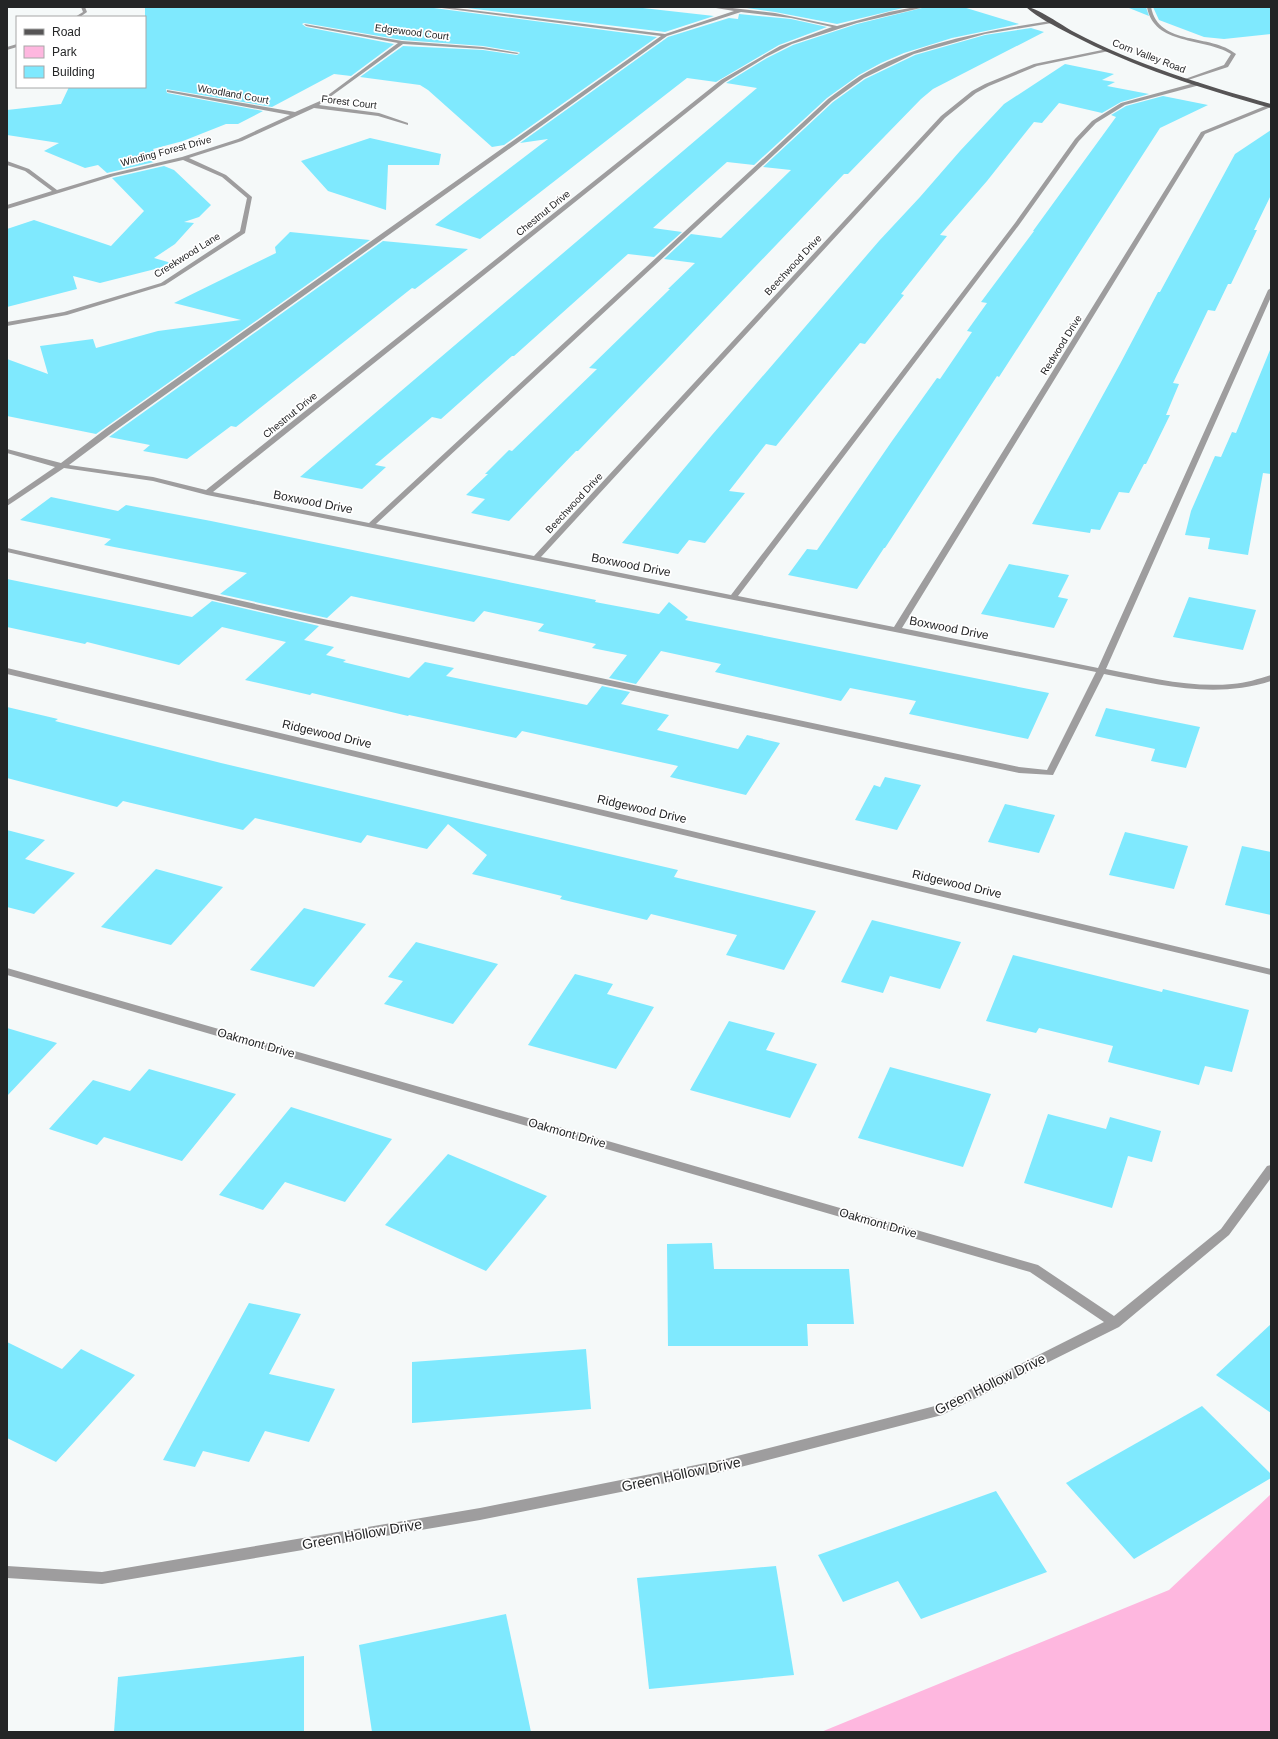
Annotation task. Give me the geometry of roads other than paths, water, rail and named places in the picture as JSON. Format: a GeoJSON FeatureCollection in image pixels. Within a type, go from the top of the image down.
{"type":"FeatureCollection","features":[{"type":"Feature","properties":{"kind":"main road","name":"Corn Valley Road"},"geometry":{"type":"LineString","coordinates":[[1028,7],[1050,22],[1107,50],[1198,84],[1271,106]]}},
{"type":"Feature","properties":{"kind":"street"},"geometry":{"type":"LineString","coordinates":[[79,16],[85,12],[83,7]]}},
{"type":"Feature","properties":{"kind":"street"},"geometry":{"type":"LineString","coordinates":[[436,7],[665,35]]}},
{"type":"Feature","properties":{"kind":"street"},"geometry":{"type":"LineString","coordinates":[[712,7],[813,20],[837,27]]}},
{"type":"Feature","properties":{"kind":"street"},"geometry":{"type":"LineString","coordinates":[[7,504],[665,35],[742,10],[756,7]]}},
{"type":"Feature","properties":{"kind":"street","name":"Chestnut Drive"},"geometry":{"type":"LineString","coordinates":[[207,493],[723,81],[789,44],[837,27],[923,7]]}},
{"type":"Feature","properties":{"kind":"street"},"geometry":{"type":"LineString","coordinates":[[1149,7],[1152,20],[1162,28],[1191,40],[1222,47],[1234,54],[1226,66],[1187,80]]}},
{"type":"Feature","properties":{"kind":"street"},"geometry":{"type":"LineString","coordinates":[[371,525],[830,100],[862,77],[887,64],[912,54],[986,33],[1050,22]]}},
{"type":"Feature","properties":{"kind":"street","name":"Edgewood Court"},"geometry":{"type":"LineString","coordinates":[[306,25],[402,42],[483,48],[517,53]]}},
{"type":"Feature","properties":{"kind":"street","name":"Winding Forest Drive"},"geometry":{"type":"LineString","coordinates":[[7,207],[55,191],[112,175],[184,158],[240,140],[322,102],[402,42]]}},
{"type":"Feature","properties":{"kind":"street","name":"Beechwood Drive"},"geometry":{"type":"LineString","coordinates":[[536,558],[943,118],[974,92],[994,82],[1036,65],[1107,50]]}},
{"type":"Feature","properties":{"kind":"street"},"geometry":{"type":"LineString","coordinates":[[733,597],[902,377],[932,334],[1021,218],[1077,140],[1094,122],[1123,104],[1198,84]]}},
{"type":"Feature","properties":{"kind":"street","name":"Woodland Court"},"geometry":{"type":"LineString","coordinates":[[169,91],[295,114]]}},
{"type":"Feature","properties":{"kind":"street","name":"Forest Court"},"geometry":{"type":"LineString","coordinates":[[312,106],[379,114],[406,124]]}},
{"type":"Feature","properties":{"kind":"street","name":"Redwood Drive"},"geometry":{"type":"LineString","coordinates":[[897,629],[1203,133],[1271,106]]}},
{"type":"Feature","properties":{"kind":"street","name":"Creekwood Lane"},"geometry":{"type":"LineString","coordinates":[[7,324],[65,314],[164,284],[243,232],[250,198],[224,176],[184,158]]}},
{"type":"Feature","properties":{"kind":"street"},"geometry":{"type":"LineString","coordinates":[[7,163],[15,164],[30,171],[55,191]]}},
{"type":"Feature","properties":{"kind":"street"},"geometry":{"type":"LineString","coordinates":[[7,550],[315,621],[1019,770],[1050,773],[1101,671],[1271,290]]}},
{"type":"Feature","properties":{"kind":"street","name":"Boxwood Drive"},"geometry":{"type":"LineString","coordinates":[[7,451],[62,466],[153,479],[207,493],[1168,684],[1209,688],[1253,685],[1271,678]]}},
{"type":"Feature","properties":{"kind":"street","name":"Ridgewood Drive"},"geometry":{"type":"LineString","coordinates":[[7,671],[1271,972]]}},
{"type":"Feature","properties":{"kind":"street","name":"Oakmont Drive"},"geometry":{"type":"LineString","coordinates":[[7,971],[1034,1268],[1114,1323]]}},
{"type":"Feature","properties":{"kind":"street","name":"Green Hollow Drive"},"geometry":{"type":"LineString","coordinates":[[7,1572],[102,1578],[480,1514],[721,1466],[942,1410],[1114,1323],[1225,1232],[1271,1169]]}}]}
